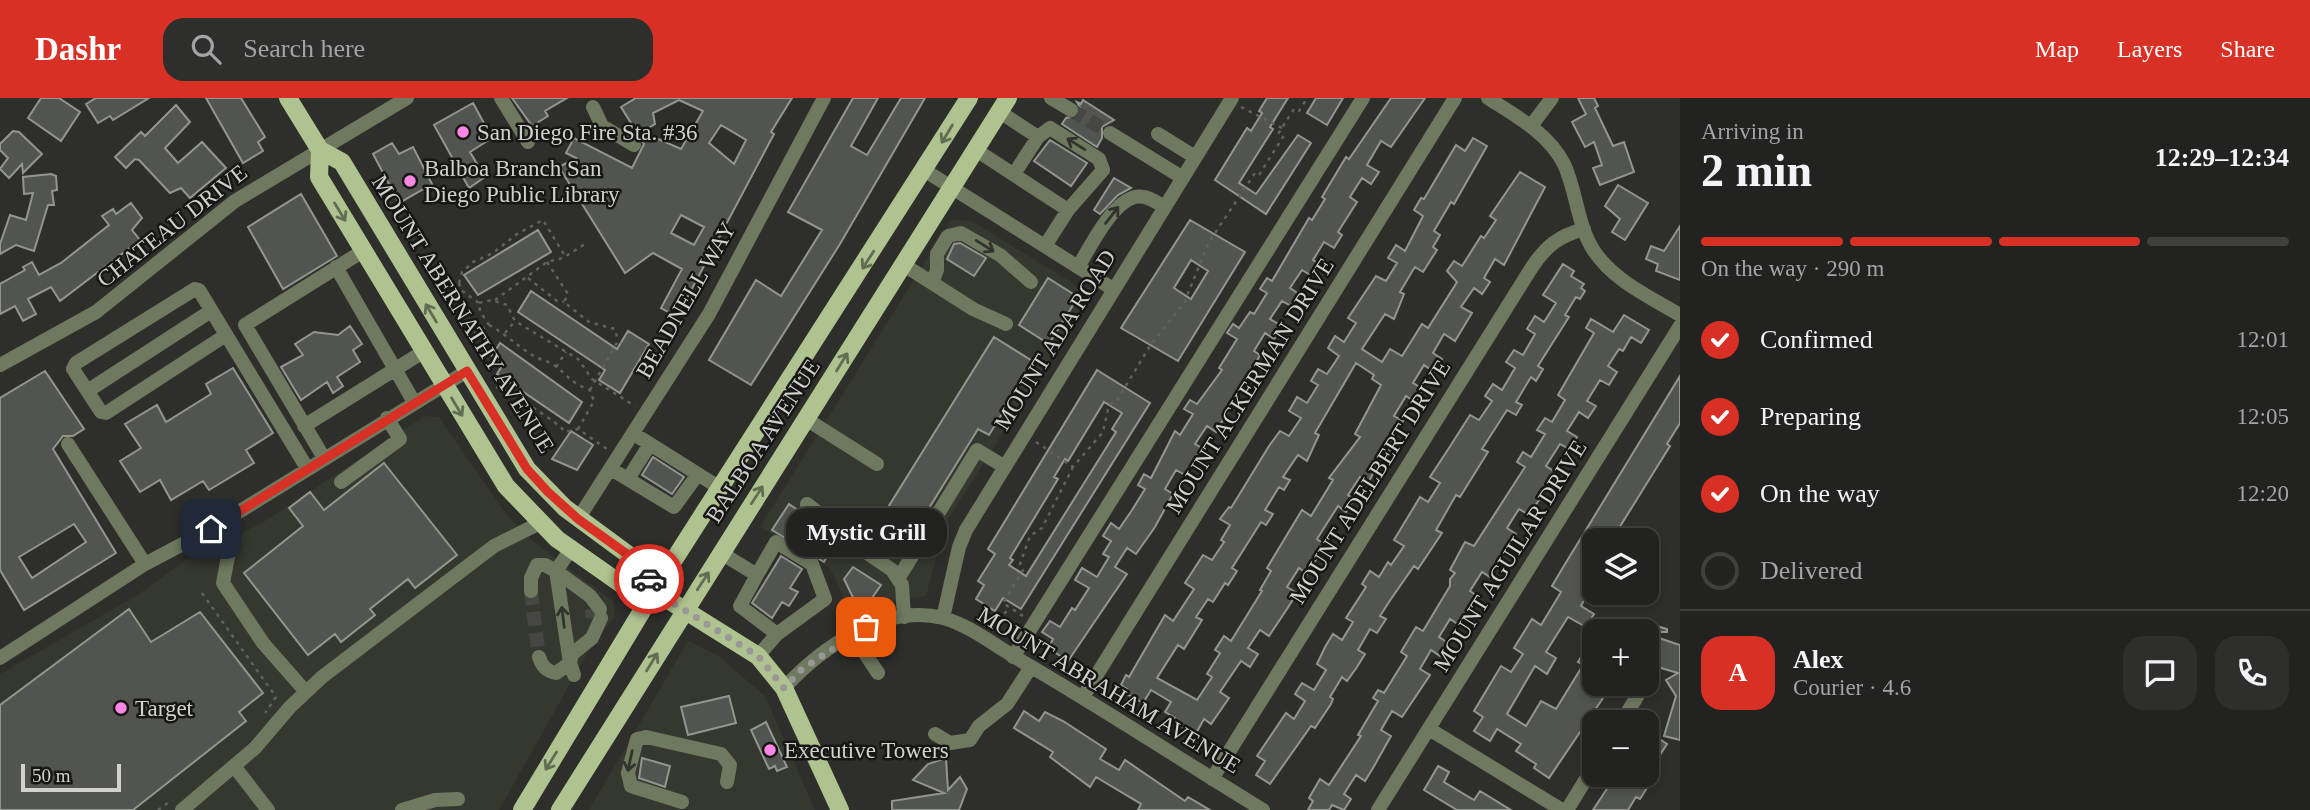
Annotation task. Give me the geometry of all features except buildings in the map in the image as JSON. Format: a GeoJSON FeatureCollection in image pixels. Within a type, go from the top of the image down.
{"type":"FeatureCollection","features":[{"type":"Feature","properties":{"kind":"main road","name":"MOUNT ABERNATHY AVENUE"},"geometry":{"type":"LineString","coordinates":[[288,98],[320,150],[342,162],[527,469],[578,519],[645,567],[654,591]]}},
{"type":"Feature","properties":{"kind":"main road","name":"BALBOA AVENUE"},"geometry":{"type":"LineString","coordinates":[[522,810],[654,591],[969,98]]}},
{"type":"Feature","properties":{"kind":"main road","name":"BALBOA AVENUE"},"geometry":{"type":"LineString","coordinates":[[560,810],[1004,105]]}},
{"type":"Feature","properties":{"kind":"main road","name":"MOUNT ABERNATHY AVENUE"},"geometry":{"type":"LineString","coordinates":[[320,150],[319,177],[506,486],[540,523],[571,549],[631,591],[654,591],[758,656],[784,688],[840,810]]}},
{"type":"Feature","properties":{"kind":"street","name":"CHATEAU DRIVE"},"geometry":{"type":"LineString","coordinates":[[0,365],[96,313],[235,201],[407,98]]}},
{"type":"Feature","properties":{"kind":"street"},"geometry":{"type":"LineString","coordinates":[[501,98],[528,142]]}},
{"type":"Feature","properties":{"kind":"street","name":"BEADNELL WAY"},"geometry":{"type":"LineString","coordinates":[[578,519],[709,314],[824,98]]}},
{"type":"Feature","properties":{"kind":"street"},"geometry":{"type":"LineString","coordinates":[[1051,98],[1071,110]]}},
{"type":"Feature","properties":{"kind":"street"},"geometry":{"type":"LineString","coordinates":[[1013,657],[1363,98]]}},
{"type":"Feature","properties":{"kind":"street","name":"MOUNT ACKERMAN DRIVE"},"geometry":{"type":"LineString","coordinates":[[1083,697],[1455,98]]}},
{"type":"Feature","properties":{"kind":"street"},"geometry":{"type":"LineString","coordinates":[[1488,98],[1531,126],[1552,145],[1564,165],[1584,229],[1594,250],[1610,269],[1680,315]]}},
{"type":"Feature","properties":{"kind":"street"},"geometry":{"type":"LineString","coordinates":[[1531,126],[1552,98]]}},
{"type":"Feature","properties":{"kind":"street","name":"MOUNT ADA ROAD"},"geometry":{"type":"LineString","coordinates":[[943,618],[959,547],[1024,434],[1231,99]]}},
{"type":"Feature","properties":{"kind":"street"},"geometry":{"type":"LineString","coordinates":[[1004,105],[1038,137]]}},
{"type":"Feature","properties":{"kind":"street"},"geometry":{"type":"LineString","coordinates":[[593,107],[602,127],[634,145]]}},
{"type":"Feature","properties":{"kind":"street"},"geometry":{"type":"LineString","coordinates":[[1014,174],[1038,137],[1050,128],[1099,159],[1103,170],[1068,210],[1045,246]]}},
{"type":"Feature","properties":{"kind":"street"},"geometry":{"type":"LineString","coordinates":[[1110,134],[1183,178]]}},
{"type":"Feature","properties":{"kind":"street"},"geometry":{"type":"LineString","coordinates":[[1158,134],[1195,157]]}},
{"type":"Feature","properties":{"kind":"street"},"geometry":{"type":"LineString","coordinates":[[976,150],[1068,210]]}},
{"type":"Feature","properties":{"kind":"street"},"geometry":{"type":"LineString","coordinates":[[924,170],[1113,289]]}},
{"type":"Feature","properties":{"kind":"street"},"geometry":{"type":"LineString","coordinates":[[1078,267],[1115,209],[1130,199],[1143,196],[1164,207]]}},
{"type":"Feature","properties":{"kind":"street","name":"MOUNT ADELBERT DRIVE"},"geometry":{"type":"LineString","coordinates":[[1212,779],[1532,267],[1547,245],[1564,235],[1584,229]]}},
{"type":"Feature","properties":{"kind":"street"},"geometry":{"type":"LineString","coordinates":[[932,283],[937,270],[937,254],[948,236],[961,233],[1000,255],[1031,282]]}},
{"type":"Feature","properties":{"kind":"street"},"geometry":{"type":"LineString","coordinates":[[324,458],[245,325],[363,251]]}},
{"type":"Feature","properties":{"kind":"street"},"geometry":{"type":"LineString","coordinates":[[904,265],[973,309],[1006,324]]}},
{"type":"Feature","properties":{"kind":"street"},"geometry":{"type":"LineString","coordinates":[[336,267],[414,401]]}},
{"type":"Feature","properties":{"kind":"street"},"geometry":{"type":"LineString","coordinates":[[226,335],[106,414],[101,412],[73,369],[76,363],[195,289],[199,290],[307,468]]}},
{"type":"Feature","properties":{"kind":"street"},"geometry":{"type":"LineString","coordinates":[[89,390],[211,311]]}},
{"type":"Feature","properties":{"kind":"street","name":"MOUNT AGUILAR DRIVE"},"geometry":{"type":"LineString","coordinates":[[1378,810],[1680,326]]}},
{"type":"Feature","properties":{"kind":"street"},"geometry":{"type":"LineString","coordinates":[[304,426],[423,352]]}},
{"type":"Feature","properties":{"kind":"street"},"geometry":{"type":"LineString","coordinates":[[0,658],[145,564],[211,529],[414,401],[467,371]]}},
{"type":"Feature","properties":{"kind":"street"},"geometry":{"type":"LineString","coordinates":[[341,482],[400,439],[387,418]]}},
{"type":"Feature","properties":{"kind":"street"},"geometry":{"type":"LineString","coordinates":[[806,419],[877,464]]}},
{"type":"Feature","properties":{"kind":"street"},"geometry":{"type":"LineString","coordinates":[[634,434],[720,488]]}},
{"type":"Feature","properties":{"kind":"street"},"geometry":{"type":"LineString","coordinates":[[68,444],[145,564]]}},
{"type":"Feature","properties":{"kind":"street"},"geometry":{"type":"LineString","coordinates":[[628,479],[650,444]]}},
{"type":"Feature","properties":{"kind":"street"},"geometry":{"type":"LineString","coordinates":[[898,579],[977,450],[1004,467]]}},
{"type":"Feature","properties":{"kind":"street"},"geometry":{"type":"LineString","coordinates":[[611,469],[674,507],[698,474]]}},
{"type":"Feature","properties":{"kind":"street"},"geometry":{"type":"LineString","coordinates":[[807,505],[838,528],[853,544],[892,570],[902,585],[905,617]]}},
{"type":"Feature","properties":{"kind":"street"},"geometry":{"type":"LineString","coordinates":[[182,810],[255,748],[306,692],[494,546],[540,523]]}},
{"type":"Feature","properties":{"kind":"street"},"geometry":{"type":"LineString","coordinates":[[211,529],[228,557],[223,583],[263,643],[306,692]]}},
{"type":"Feature","properties":{"kind":"street"},"geometry":{"type":"LineString","coordinates":[[758,656],[777,635],[825,599],[813,564],[776,542],[740,606],[777,635]]}},
{"type":"Feature","properties":{"kind":"street"},"geometry":{"type":"LineString","coordinates":[[571,549],[556,571],[572,669],[596,689]]}},
{"type":"Feature","properties":{"kind":"street"},"geometry":{"type":"LineString","coordinates":[[721,552],[757,575]]}},
{"type":"Feature","properties":{"kind":"street"},"geometry":{"type":"LineString","coordinates":[[531,591],[531,578],[537,565],[545,565],[584,592],[597,613],[592,638],[572,654],[572,669]]}},
{"type":"Feature","properties":{"kind":"street","name":"MOUNT ABRAHAM AVENUE"},"geometry":{"type":"LineString","coordinates":[[784,688],[801,670],[852,634],[891,619],[943,618],[987,640],[1083,697],[1263,810]]}},
{"type":"Feature","properties":{"kind":"street"},"geometry":{"type":"LineString","coordinates":[[852,634],[878,673]]}},
{"type":"Feature","properties":{"kind":"street"},"geometry":{"type":"LineString","coordinates":[[539,657],[543,667],[556,673],[572,669]]}},
{"type":"Feature","properties":{"kind":"street"},"geometry":{"type":"LineString","coordinates":[[935,734],[950,743],[970,740],[979,726],[1007,704],[1031,667]]}},
{"type":"Feature","properties":{"kind":"street"},"geometry":{"type":"LineString","coordinates":[[1429,729],[1562,810]]}},
{"type":"Feature","properties":{"kind":"street"},"geometry":{"type":"LineString","coordinates":[[682,802],[631,786],[628,774],[637,739],[657,739],[727,758],[730,770],[727,782]]}},
{"type":"Feature","properties":{"kind":"street"},"geometry":{"type":"LineString","coordinates":[[234,766],[268,810]]}},
{"type":"Feature","properties":{"kind":"street"},"geometry":{"type":"LineString","coordinates":[[1567,810],[1582,786]]}},
{"type":"Feature","properties":{"kind":"street"},"geometry":{"type":"LineString","coordinates":[[402,810],[435,800],[458,799]]}},
{"type":"Feature","properties":{"kind":"path"},"geometry":{"type":"LineString","coordinates":[[1034,623],[1003,603],[1023,570],[1020,564],[1028,542],[1042,528],[1073,467],[1098,438],[1110,405],[1117,400],[1150,346],[1184,303],[1209,242],[1255,173],[1259,176],[1283,137],[1278,134],[1294,109],[1298,111],[1307,98]]}},
{"type":"Feature","properties":{"kind":"path"},"geometry":{"type":"LineString","coordinates":[[1231,99],[1282,128]]}},
{"type":"Feature","properties":{"kind":"path"},"geometry":{"type":"LineString","coordinates":[[565,256],[543,220],[517,234],[493,253],[473,262],[461,272],[459,283],[461,290],[479,303],[489,325],[505,333],[535,357],[556,367],[562,375],[590,390]]}},
{"type":"Feature","properties":{"kind":"path"},"geometry":{"type":"LineString","coordinates":[[494,301],[547,262],[565,256],[585,244]]}},
{"type":"Feature","properties":{"kind":"path"},"geometry":{"type":"LineString","coordinates":[[547,262],[568,294],[564,302]]}},
{"type":"Feature","properties":{"kind":"path"},"geometry":{"type":"LineString","coordinates":[[493,388],[508,390],[519,396],[524,405],[557,423],[565,432],[578,429],[594,401],[590,390],[594,380],[619,342],[615,329],[589,323],[528,278]]}},
{"type":"Feature","properties":{"kind":"path"},"geometry":{"type":"LineString","coordinates":[[435,290],[451,282],[459,283]]}},
{"type":"Feature","properties":{"kind":"path"},"geometry":{"type":"LineString","coordinates":[[479,303],[494,301],[507,305],[515,321],[578,359],[594,380],[635,406]]}},
{"type":"Feature","properties":{"kind":"path"},"geometry":{"type":"LineString","coordinates":[[505,333],[515,321]]}},
{"type":"Feature","properties":{"kind":"path"},"geometry":{"type":"LineString","coordinates":[[464,340],[489,325]]}},
{"type":"Feature","properties":{"kind":"path"},"geometry":{"type":"LineString","coordinates":[[556,367],[566,352]]}},
{"type":"Feature","properties":{"kind":"path"},"geometry":{"type":"LineString","coordinates":[[578,429],[607,449]]}},
{"type":"Feature","properties":{"kind":"path"},"geometry":{"type":"LineString","coordinates":[[1024,434],[1073,467]]}},
{"type":"Feature","properties":{"kind":"path"},"geometry":{"type":"LineString","coordinates":[[201,593],[276,697],[262,718]]}},
{"type":"Feature","properties":{"kind":"path"},"geometry":{"type":"LineString","coordinates":[[987,640],[1009,607]]}},
{"type":"Feature","properties":{"kind":"path"},"geometry":{"type":"LineString","coordinates":[[158,810],[179,794]]}},
{"type":"Feature","properties":{"kind":"shaded area"},"geometry":{"type":"Polygon","coordinates":[[[951,220],[972,221],[1074,284],[1084,297],[1082,307],[944,526],[926,596],[884,603],[852,615],[830,568],[760,527],[951,220]]]}},
{"type":"Feature","properties":{"kind":"shaded area"},"geometry":{"type":"Polygon","coordinates":[[[425,416],[439,417],[506,514],[534,542],[614,602],[614,617],[588,652],[499,810],[0,810],[0,674],[136,596],[189,558],[262,523],[425,416]]]}},
{"type":"Feature","properties":{"kind":"shaded area"},"geometry":{"type":"Polygon","coordinates":[[[688,641],[720,657],[765,696],[815,810],[589,810],[688,641]]]}},
{"type":"Feature","properties":{"kind":"tunnel"},"geometry":{"type":"LineString","coordinates":[[1071,110],[1110,133]]}},
{"type":"Feature","properties":{"kind":"tunnel"},"geometry":{"type":"LineString","coordinates":[[531,591],[539,657]]}},
{"type":"Feature","properties":{"kind":"tunnel"},"geometry":{"type":"LineString","coordinates":[[592,609],[593,618]]}},
{"type":"Feature","properties":{"kind":"way so far"},"geometry":{"type":"LineString","coordinates":[[649,579],[654,591],[758,656],[784,688],[801,670],[866,627]]}},
{"type":"Feature","properties":{"kind":"place","name":"San Diego Fire Sta. #36"},"geometry":{"type":"Point","coordinates":[463,132]}},
{"type":"Feature","properties":{"kind":"place","name":"Balboa Branch San Diego Public Library"},"geometry":{"type":"Point","coordinates":[410,181]}},
{"type":"Feature","properties":{"kind":"place","name":"Mystic Grill"},"geometry":{"type":"Point","coordinates":[866,627]}},
{"type":"Feature","properties":{"kind":"place","name":"Target"},"geometry":{"type":"Point","coordinates":[121,708]}},
{"type":"Feature","properties":{"kind":"place","name":"Executive Towers"},"geometry":{"type":"Point","coordinates":[770,750]}},
{"type":"Feature","properties":{"kind":"route"},"geometry":{"type":"LineString","coordinates":[[211,529],[414,401],[467,371],[527,469],[578,519],[645,567],[649,579]]}}]}
